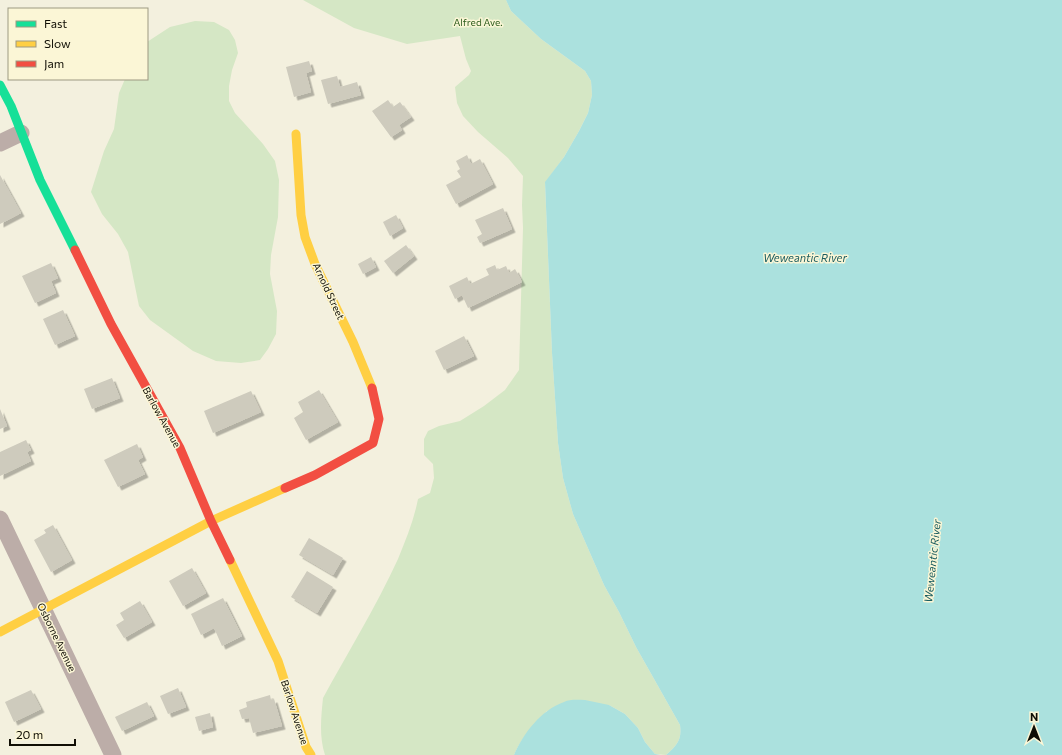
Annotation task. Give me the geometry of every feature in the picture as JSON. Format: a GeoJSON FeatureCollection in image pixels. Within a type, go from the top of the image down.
{"type":"FeatureCollection","features":[{"type":"Feature","properties":{"kind":"street","name":"Barlow Avenue"},"geometry":{"type":"LineString","coordinates":[[0,85],[11,106],[40,180],[110,324],[180,448],[211,521],[278,661],[306,747],[311,755]]}},
{"type":"Feature","properties":{"kind":"street"},"geometry":{"type":"LineString","coordinates":[[0,143],[21,133]]}},
{"type":"Feature","properties":{"kind":"street","name":"Arnold Street"},"geometry":{"type":"LineString","coordinates":[[211,521],[315,475],[373,443],[379,419],[372,387],[353,342],[315,264],[305,237],[301,216],[296,134]]}},
{"type":"Feature","properties":{"kind":"street","name":"Osborne Avenue"},"geometry":{"type":"LineString","coordinates":[[0,519],[114,755]]}},
{"type":"Feature","properties":{"kind":"street"},"geometry":{"type":"LineString","coordinates":[[0,632],[211,521]]}},
{"type":"Feature","properties":{"kind":"green space","name":"Alfred Ave."},"geometry":{"type":"Polygon","coordinates":[[[303,0],[506,0],[511,11],[541,39],[585,71],[591,81],[592,95],[588,113],[564,157],[545,183],[552,353],[558,443],[563,478],[573,514],[604,585],[636,647],[680,725],[678,742],[666,755],[655,754],[645,742],[638,728],[625,714],[609,705],[547,711],[524,737],[514,755],[325,755],[321,734],[323,698],[371,612],[398,559],[410,529],[418,499],[430,493],[434,478],[433,464],[424,455],[424,439],[428,431],[439,426],[460,421],[484,406],[505,390],[519,370],[523,176],[508,158],[478,132],[463,116],[457,103],[455,87],[469,75],[471,71],[460,36],[407,44],[354,28],[303,0]]]}},
{"type":"Feature","properties":{"kind":"green space"},"geometry":{"type":"Polygon","coordinates":[[[195,21],[214,22],[229,30],[235,40],[238,53],[232,70],[229,86],[229,101],[235,113],[263,144],[275,161],[279,180],[278,217],[271,255],[270,274],[277,311],[276,334],[260,360],[241,363],[216,361],[193,351],[150,320],[139,306],[128,252],[118,234],[102,214],[91,192],[104,151],[114,129],[119,93],[125,80],[148,80],[148,41],[170,27],[195,21]]]}},
{"type":"Feature","properties":{"kind":"water","name":"Weweantic River"},"geometry":{"type":"Polygon","coordinates":[[[506,0],[1062,0],[1062,755],[666,755],[678,742],[680,725],[636,647],[604,585],[573,514],[563,478],[558,443],[552,353],[545,182],[564,157],[588,113],[592,95],[591,81],[585,71],[541,39],[511,11],[506,0]]]}},
{"type":"Feature","properties":{"kind":"water"},"geometry":{"type":"Polygon","coordinates":[[[585,700],[609,705],[625,714],[638,728],[645,742],[655,754],[661,755],[514,755],[522,739],[540,717],[566,701],[585,700]]]}},
{"type":"Feature","properties":{"kind":"building"},"geometry":{"type":"Polygon","coordinates":[[[309,61],[312,71],[306,73],[311,92],[294,97],[286,67],[309,61]]]}},
{"type":"Feature","properties":{"kind":"building"},"geometry":{"type":"Polygon","coordinates":[[[337,76],[340,87],[357,82],[361,95],[328,104],[321,80],[337,76]]]}},
{"type":"Feature","properties":{"kind":"building"},"geometry":{"type":"Polygon","coordinates":[[[388,100],[393,107],[400,102],[411,117],[399,125],[402,130],[391,137],[372,111],[388,100]]]}},
{"type":"Feature","properties":{"kind":"building"},"geometry":{"type":"Polygon","coordinates":[[[467,155],[471,164],[480,159],[493,184],[456,204],[446,185],[461,177],[457,171],[460,169],[456,161],[467,155]]]}},
{"type":"Feature","properties":{"kind":"building"},"geometry":{"type":"Polygon","coordinates":[[[0,175],[21,213],[0,224],[0,175]]]}},
{"type":"Feature","properties":{"kind":"building"},"geometry":{"type":"Polygon","coordinates":[[[503,208],[512,229],[480,243],[477,237],[482,234],[475,220],[503,208]]]}},
{"type":"Feature","properties":{"kind":"building"},"geometry":{"type":"Polygon","coordinates":[[[396,215],[403,228],[390,236],[383,222],[396,215]]]}},
{"type":"Feature","properties":{"kind":"building"},"geometry":{"type":"Polygon","coordinates":[[[406,245],[414,256],[393,273],[384,261],[406,245]]]}},
{"type":"Feature","properties":{"kind":"building"},"geometry":{"type":"Polygon","coordinates":[[[371,257],[376,267],[363,274],[358,264],[371,257]]]}},
{"type":"Feature","properties":{"kind":"building"},"geometry":{"type":"Polygon","coordinates":[[[51,263],[58,278],[51,281],[56,293],[35,303],[22,276],[51,263]]]}},
{"type":"Feature","properties":{"kind":"building"},"geometry":{"type":"Polygon","coordinates":[[[495,265],[497,270],[506,266],[509,273],[515,269],[522,282],[468,308],[462,295],[455,299],[449,286],[467,277],[470,284],[489,275],[486,269],[495,265]]]}},
{"type":"Feature","properties":{"kind":"building"},"geometry":{"type":"Polygon","coordinates":[[[63,310],[75,336],[55,345],[43,319],[63,310]]]}},
{"type":"Feature","properties":{"kind":"building"},"geometry":{"type":"Polygon","coordinates":[[[464,336],[474,356],[444,370],[435,351],[464,336]]]}},
{"type":"Feature","properties":{"kind":"building"},"geometry":{"type":"Polygon","coordinates":[[[112,378],[120,398],[92,409],[84,389],[112,378]]]}},
{"type":"Feature","properties":{"kind":"building"},"geometry":{"type":"Polygon","coordinates":[[[319,390],[338,422],[306,440],[294,418],[303,412],[298,402],[319,390]]]}},
{"type":"Feature","properties":{"kind":"building"},"geometry":{"type":"Polygon","coordinates":[[[251,391],[261,412],[213,433],[204,411],[251,391]]]}},
{"type":"Feature","properties":{"kind":"building"},"geometry":{"type":"Polygon","coordinates":[[[0,409],[7,426],[0,429],[0,409]]]}},
{"type":"Feature","properties":{"kind":"building"},"geometry":{"type":"Polygon","coordinates":[[[26,440],[31,450],[27,452],[31,461],[0,476],[0,452],[26,440]]]}},
{"type":"Feature","properties":{"kind":"building"},"geometry":{"type":"Polygon","coordinates":[[[137,444],[143,457],[138,460],[145,474],[118,487],[104,460],[137,444]]]}},
{"type":"Feature","properties":{"kind":"building"},"geometry":{"type":"Polygon","coordinates":[[[53,525],[72,560],[51,572],[34,540],[46,533],[44,530],[53,525]]]}},
{"type":"Feature","properties":{"kind":"building"},"geometry":{"type":"Polygon","coordinates":[[[309,538],[343,558],[333,575],[299,555],[309,538]]]}},
{"type":"Feature","properties":{"kind":"building"},"geometry":{"type":"Polygon","coordinates":[[[192,568],[206,593],[183,606],[169,581],[192,568]]]}},
{"type":"Feature","properties":{"kind":"building"},"geometry":{"type":"Polygon","coordinates":[[[307,571],[333,587],[317,613],[291,597],[307,571]]]}},
{"type":"Feature","properties":{"kind":"building"},"geometry":{"type":"Polygon","coordinates":[[[223,598],[242,636],[222,646],[214,628],[201,635],[191,614],[223,598]]]}},
{"type":"Feature","properties":{"kind":"building"},"geometry":{"type":"Polygon","coordinates":[[[140,601],[152,622],[124,638],[116,625],[124,620],[120,613],[140,601]]]}},
{"type":"Feature","properties":{"kind":"building"},"geometry":{"type":"Polygon","coordinates":[[[178,688],[186,707],[168,714],[160,696],[178,688]]]}},
{"type":"Feature","properties":{"kind":"building"},"geometry":{"type":"Polygon","coordinates":[[[31,690],[41,709],[14,722],[5,702],[31,690]]]}},
{"type":"Feature","properties":{"kind":"building"},"geometry":{"type":"Polygon","coordinates":[[[270,695],[271,700],[274,699],[282,726],[253,733],[249,718],[242,719],[239,710],[247,707],[246,702],[270,695]]]}},
{"type":"Feature","properties":{"kind":"building"},"geometry":{"type":"Polygon","coordinates":[[[147,702],[154,716],[122,731],[115,717],[147,702]]]}},
{"type":"Feature","properties":{"kind":"building"},"geometry":{"type":"Polygon","coordinates":[[[210,713],[213,727],[199,731],[195,717],[210,713]]]}},
{"type":"Feature","properties":{"kind":"traffic: fast"},"geometry":{"type":"LineString","coordinates":[[0,85],[11,106],[40,180],[75,250]]}},
{"type":"Feature","properties":{"kind":"traffic: slow"},"geometry":{"type":"LineString","coordinates":[[296,134],[301,215],[305,237],[315,264],[353,342],[372,388]]}},
{"type":"Feature","properties":{"kind":"traffic: slow"},"geometry":{"type":"LineString","coordinates":[[0,632],[211,521],[285,488]]}},
{"type":"Feature","properties":{"kind":"traffic: slow"},"geometry":{"type":"LineString","coordinates":[[230,560],[278,661],[306,747],[311,755]]}},
{"type":"Feature","properties":{"kind":"traffic: jam"},"geometry":{"type":"LineString","coordinates":[[75,250],[111,324],[180,448],[211,521],[230,560]]}},
{"type":"Feature","properties":{"kind":"traffic: jam"},"geometry":{"type":"LineString","coordinates":[[285,488],[315,475],[373,443],[379,419],[372,388]]}}]}
